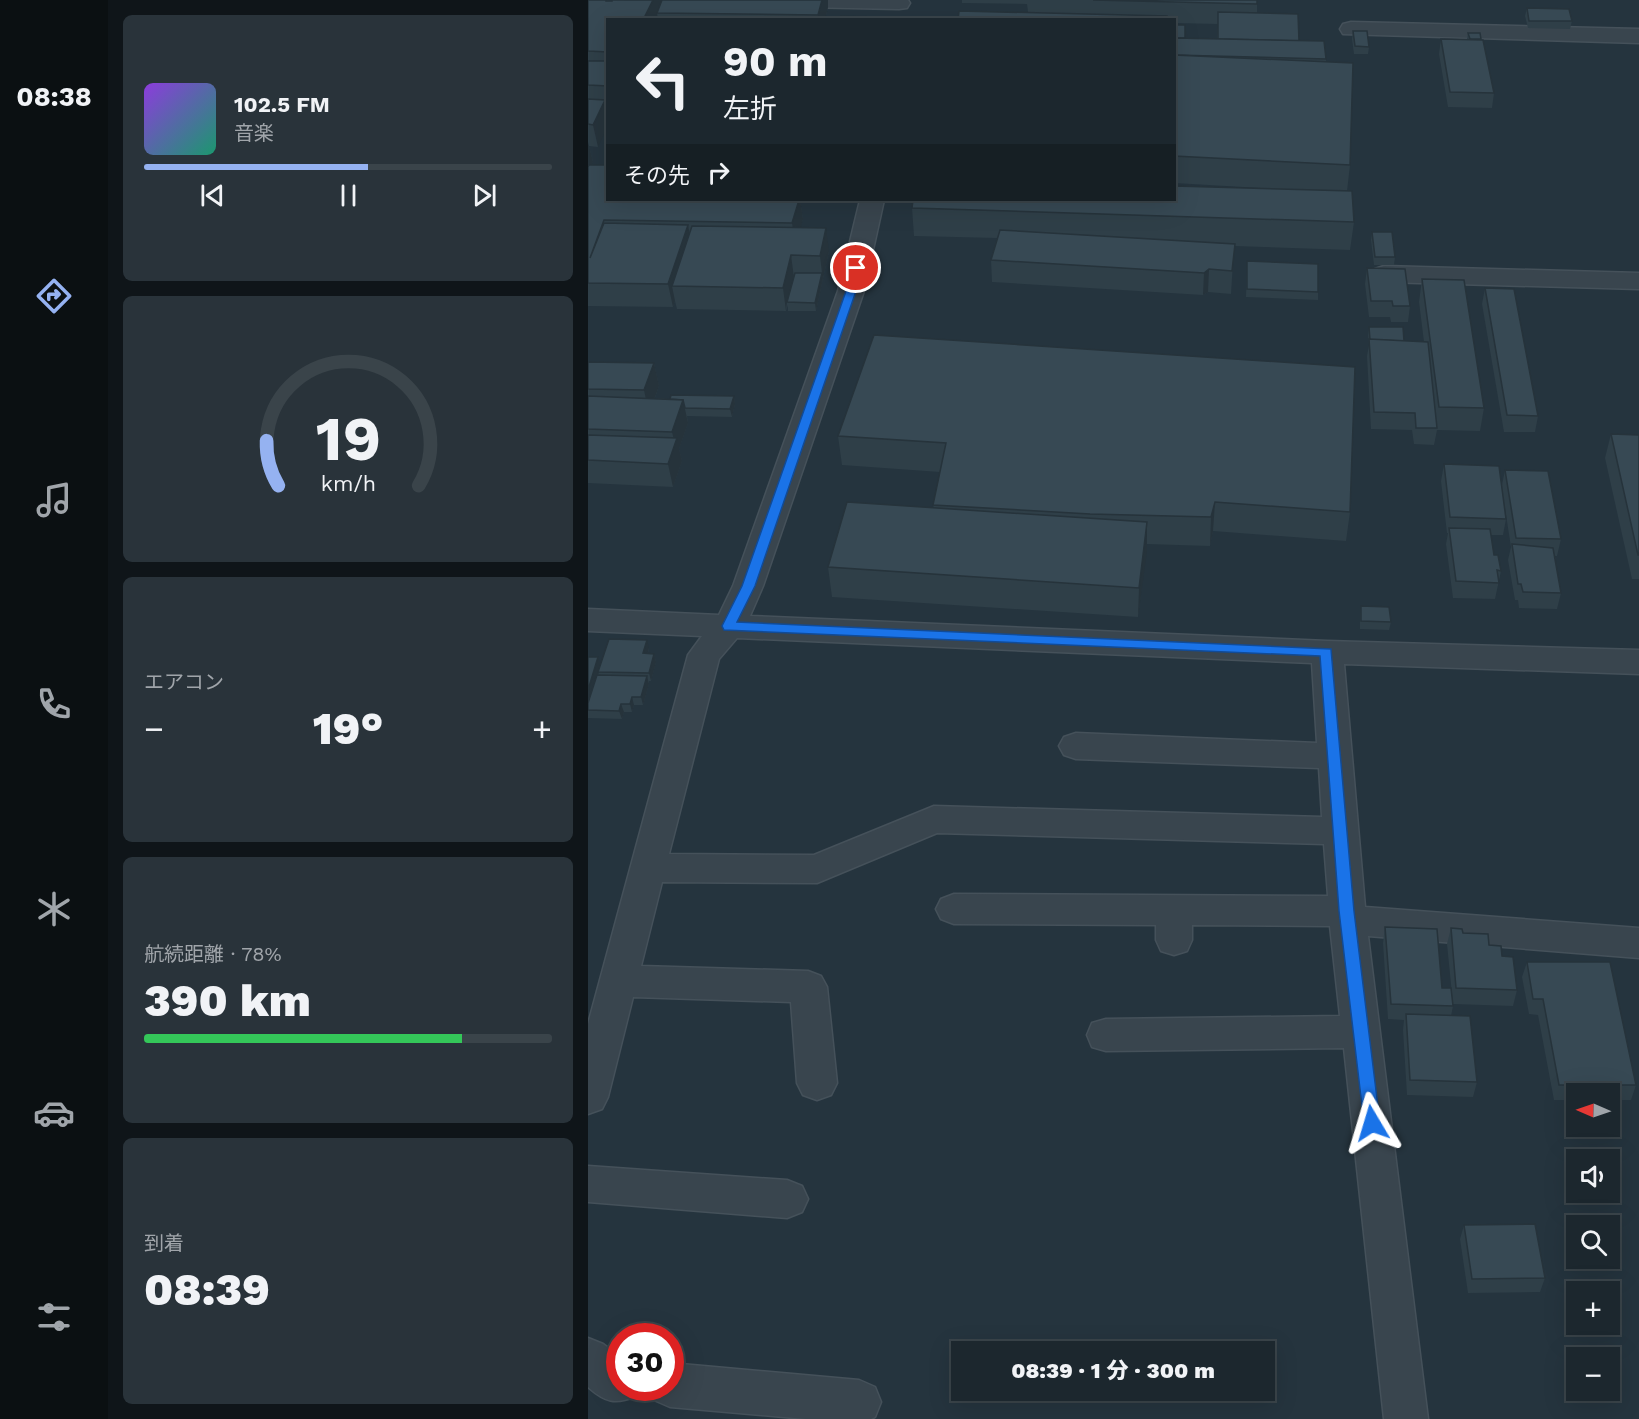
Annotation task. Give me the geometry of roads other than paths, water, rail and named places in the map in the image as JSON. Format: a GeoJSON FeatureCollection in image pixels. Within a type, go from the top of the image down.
{"type":"FeatureCollection","features":[{"type":"Feature","properties":{"kind":"street"},"geometry":{"type":"LineString","coordinates":[[753,0],[899,7]]}},
{"type":"Feature","properties":{"kind":"street"},"geometry":{"type":"LineString","coordinates":[[1351,29],[1639,36]]}},
{"type":"Feature","properties":{"kind":"street"},"geometry":{"type":"LineString","coordinates":[[588,1097],[607,996],[649,868],[704,655],[729,626],[748,586],[851,291],[872,201]]}},
{"type":"Feature","properties":{"kind":"street"},"geometry":{"type":"LineString","coordinates":[[1384,274],[1639,281]]}},
{"type":"Feature","properties":{"kind":"street"},"geometry":{"type":"LineString","coordinates":[[588,620],[1327,652],[1639,662]]}},
{"type":"Feature","properties":{"kind":"street"},"geometry":{"type":"LineString","coordinates":[[1327,652],[1348,916],[1406,1419]]}},
{"type":"Feature","properties":{"kind":"street"},"geometry":{"type":"LineString","coordinates":[[1076,746],[1335,756]]}},
{"type":"Feature","properties":{"kind":"street"},"geometry":{"type":"LineString","coordinates":[[649,868],[817,869],[934,819],[1340,831]]}},
{"type":"Feature","properties":{"kind":"street"},"geometry":{"type":"LineString","coordinates":[[975,918],[1174,925],[1348,916],[1639,943]]}},
{"type":"Feature","properties":{"kind":"street"},"geometry":{"type":"LineString","coordinates":[[607,996],[808,987],[817,1083]]}},
{"type":"Feature","properties":{"kind":"street"},"geometry":{"type":"LineString","coordinates":[[1106,1035],[1361,1032]]}},
{"type":"Feature","properties":{"kind":"street"},"geometry":{"type":"LineString","coordinates":[[588,1184],[788,1199]]}},
{"type":"Feature","properties":{"kind":"street"},"geometry":{"type":"LineString","coordinates":[[588,1359],[606,1375]]}},
{"type":"Feature","properties":{"kind":"street"},"geometry":{"type":"LineString","coordinates":[[684,1386],[859,1402]]}}]}
